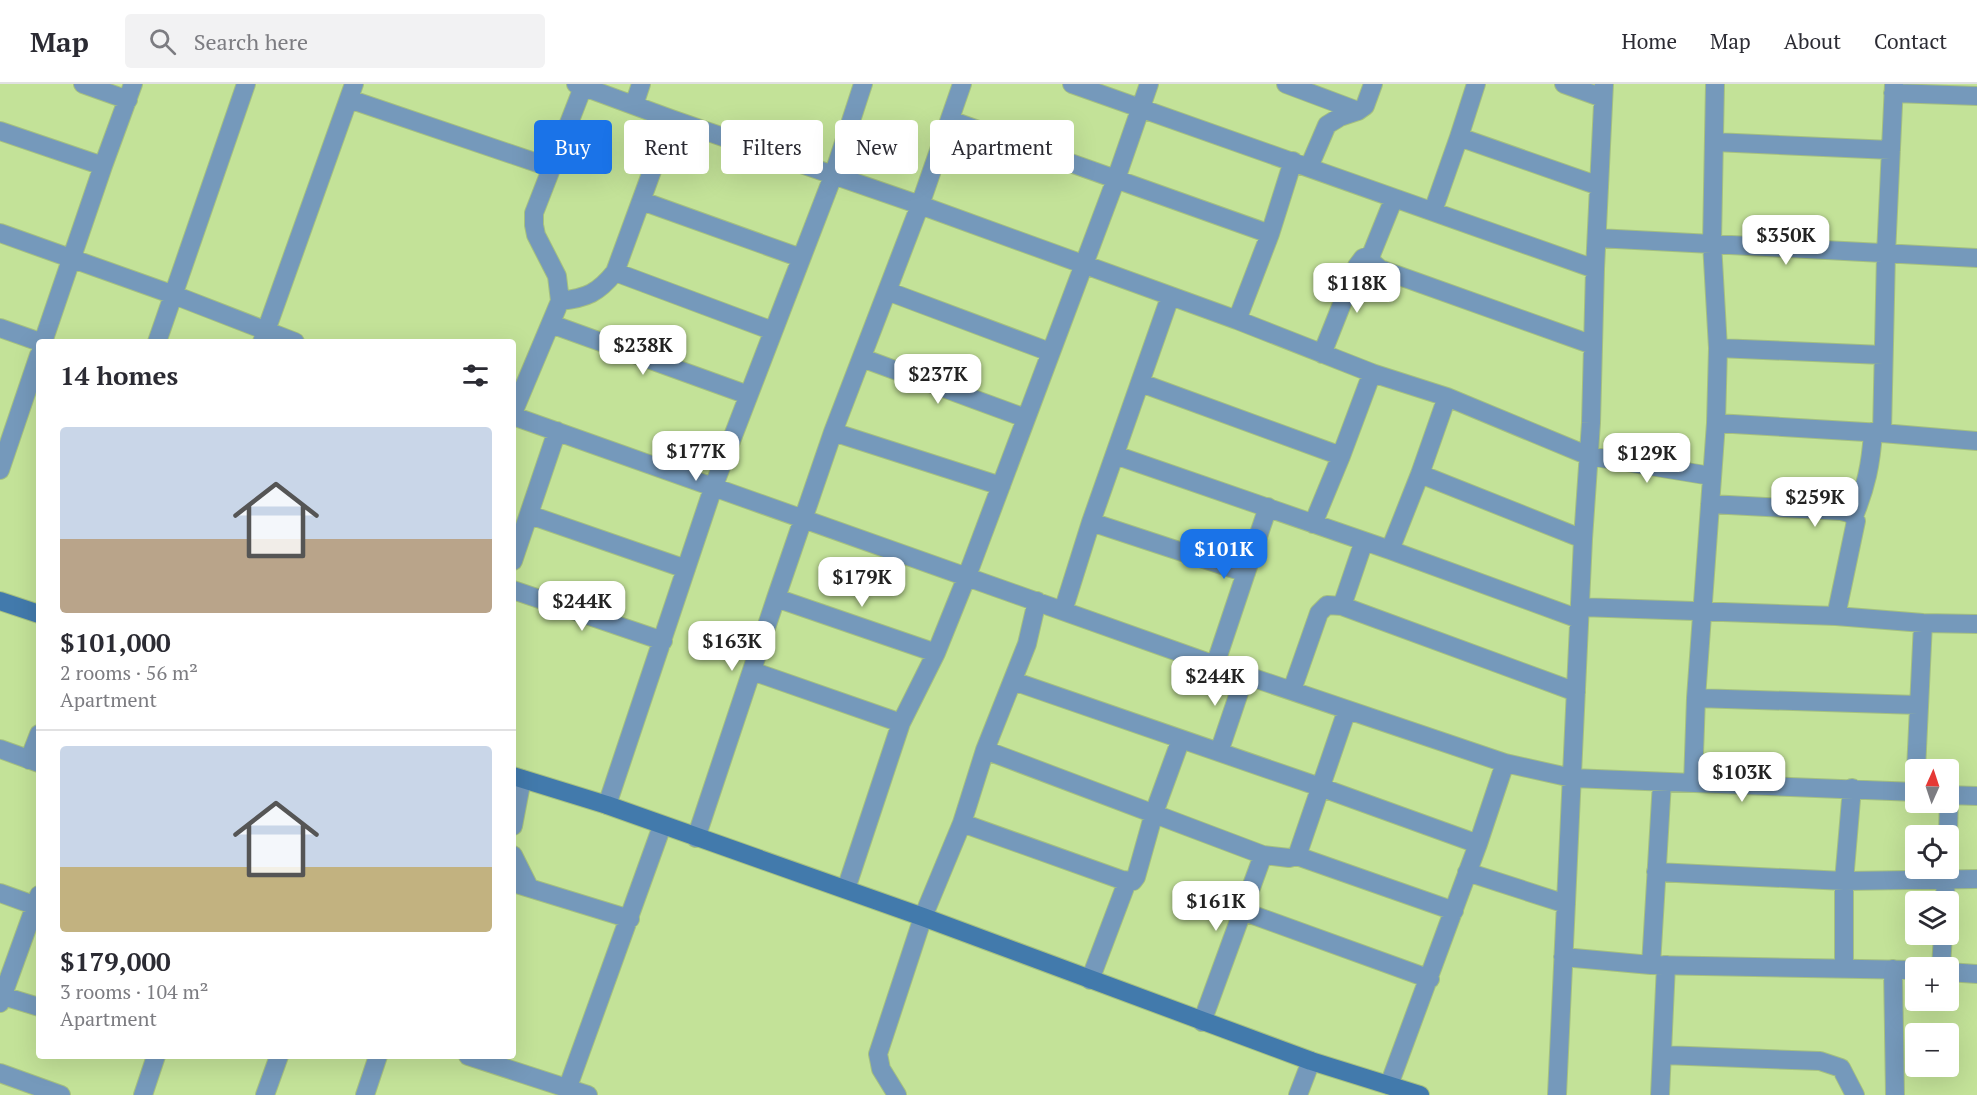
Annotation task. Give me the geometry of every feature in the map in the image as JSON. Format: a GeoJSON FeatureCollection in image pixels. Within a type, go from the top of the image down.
{"type":"FeatureCollection","features":[{"type":"Feature","properties":{"kind":"street"},"geometry":{"type":"LineString","coordinates":[[43,339],[131,92],[83,84]]}},
{"type":"Feature","properties":{"kind":"street"},"geometry":{"type":"LineString","coordinates":[[158,339],[246,84]]}},
{"type":"Feature","properties":{"kind":"street"},"geometry":{"type":"LineString","coordinates":[[634,105],[641,84]]}},
{"type":"Feature","properties":{"kind":"street"},"geometry":{"type":"LineString","coordinates":[[607,805],[713,488],[833,176],[861,84]]}},
{"type":"Feature","properties":{"kind":"street"},"geometry":{"type":"LineString","coordinates":[[950,120],[963,84]]}},
{"type":"Feature","properties":{"kind":"street"},"geometry":{"type":"LineString","coordinates":[[1072,84],[1596,269]]}},
{"type":"Feature","properties":{"kind":"street"},"geometry":{"type":"LineString","coordinates":[[846,889],[901,723],[936,653],[967,576],[1116,179],[1149,84]]}},
{"type":"Feature","properties":{"kind":"street"},"geometry":{"type":"LineString","coordinates":[[1286,84],[1358,111]]}},
{"type":"Feature","properties":{"kind":"street"},"geometry":{"type":"LineString","coordinates":[[1236,320],[1301,164],[1327,125],[1365,106],[1373,84]]}},
{"type":"Feature","properties":{"kind":"street"},"geometry":{"type":"LineString","coordinates":[[1433,211],[1476,84]]}},
{"type":"Feature","properties":{"kind":"street"},"geometry":{"type":"LineString","coordinates":[[1557,1095],[1579,613],[1589,456],[1604,91],[1564,84]]}},
{"type":"Feature","properties":{"kind":"street"},"geometry":{"type":"LineString","coordinates":[[1693,783],[1696,698],[1716,423],[1718,348],[1712,243],[1715,84]]}},
{"type":"Feature","properties":{"kind":"street"},"geometry":{"type":"LineString","coordinates":[[568,120],[580,85],[920,205],[1236,320],[1372,373],[1447,397],[1589,456],[1711,476]]}},
{"type":"Feature","properties":{"kind":"street"},"geometry":{"type":"LineString","coordinates":[[1854,516],[1871,465],[1877,432],[1883,354],[1893,88],[1940,89],[1977,96]]}},
{"type":"Feature","properties":{"kind":"street"},"geometry":{"type":"LineString","coordinates":[[0,233],[174,295],[264,337],[351,92],[534,161]]}},
{"type":"Feature","properties":{"kind":"street"},"geometry":{"type":"LineString","coordinates":[[560,301],[589,295],[603,286],[615,272],[671,119]]}},
{"type":"Feature","properties":{"kind":"street"},"geometry":{"type":"LineString","coordinates":[[0,130],[103,166]]}},
{"type":"Feature","properties":{"kind":"street"},"geometry":{"type":"LineString","coordinates":[[1459,137],[1599,186]]}},
{"type":"Feature","properties":{"kind":"street"},"geometry":{"type":"LineString","coordinates":[[1714,142],[1891,150]]}},
{"type":"Feature","properties":{"kind":"street"},"geometry":{"type":"LineString","coordinates":[[1074,164],[1270,234]]}},
{"type":"Feature","properties":{"kind":"street"},"geometry":{"type":"LineString","coordinates":[[516,407],[560,301],[556,276],[536,235],[534,225],[534,213],[550,174]]}},
{"type":"Feature","properties":{"kind":"street"},"geometry":{"type":"LineString","coordinates":[[696,838],[833,432],[931,174]]}},
{"type":"Feature","properties":{"kind":"street"},"geometry":{"type":"LineString","coordinates":[[1394,198],[1371,255],[1372,262],[1380,269],[1593,345]]}},
{"type":"Feature","properties":{"kind":"street"},"geometry":{"type":"LineString","coordinates":[[642,201],[801,258]]}},
{"type":"Feature","properties":{"kind":"street"},"geometry":{"type":"LineString","coordinates":[[1597,238],[1977,258]]}},
{"type":"Feature","properties":{"kind":"street"},"geometry":{"type":"LineString","coordinates":[[1322,354],[1357,266],[1363,258],[1371,255]]}},
{"type":"Feature","properties":{"kind":"street"},"geometry":{"type":"LineString","coordinates":[[615,272],[772,331]]}},
{"type":"Feature","properties":{"kind":"street"},"geometry":{"type":"LineString","coordinates":[[887,291],[1050,351]]}},
{"type":"Feature","properties":{"kind":"street"},"geometry":{"type":"LineString","coordinates":[[1063,611],[1091,522],[1170,297]]}},
{"type":"Feature","properties":{"kind":"street"},"geometry":{"type":"LineString","coordinates":[[551,324],[748,394]]}},
{"type":"Feature","properties":{"kind":"street"},"geometry":{"type":"LineString","coordinates":[[0,328],[36,340]]}},
{"type":"Feature","properties":{"kind":"street"},"geometry":{"type":"LineString","coordinates":[[1718,348],[1883,354]]}},
{"type":"Feature","properties":{"kind":"street"},"geometry":{"type":"LineString","coordinates":[[862,358],[1025,418]]}},
{"type":"Feature","properties":{"kind":"street"},"geometry":{"type":"LineString","coordinates":[[0,470],[8,417],[36,361]]}},
{"type":"Feature","properties":{"kind":"street"},"geometry":{"type":"LineString","coordinates":[[1313,524],[1372,373]]}},
{"type":"Feature","properties":{"kind":"street"},"geometry":{"type":"LineString","coordinates":[[1141,383],[1341,456]]}},
{"type":"Feature","properties":{"kind":"street"},"geometry":{"type":"LineString","coordinates":[[1390,550],[1447,397]]}},
{"type":"Feature","properties":{"kind":"street"},"geometry":{"type":"LineString","coordinates":[[516,415],[713,488],[1215,665],[1505,763],[1572,778],[1905,791]]}},
{"type":"Feature","properties":{"kind":"street"},"geometry":{"type":"LineString","coordinates":[[1716,423],[1877,432],[1977,441]]}},
{"type":"Feature","properties":{"kind":"street"},"geometry":{"type":"LineString","coordinates":[[516,553],[557,431]]}},
{"type":"Feature","properties":{"kind":"street"},"geometry":{"type":"LineString","coordinates":[[833,432],[1001,486]]}},
{"type":"Feature","properties":{"kind":"street"},"geometry":{"type":"LineString","coordinates":[[1115,455],[1364,542],[1579,613],[1836,616],[1977,624]]}},
{"type":"Feature","properties":{"kind":"street"},"geometry":{"type":"LineString","coordinates":[[1420,474],[1583,539]]}},
{"type":"Feature","properties":{"kind":"street"},"geometry":{"type":"LineString","coordinates":[[1710,504],[1840,511],[1854,516],[1856,521],[1836,616]]}},
{"type":"Feature","properties":{"kind":"street"},"geometry":{"type":"LineString","coordinates":[[1215,665],[1268,507]]}},
{"type":"Feature","properties":{"kind":"street"},"geometry":{"type":"LineString","coordinates":[[530,515],[686,569]]}},
{"type":"Feature","properties":{"kind":"street"},"geometry":{"type":"LineString","coordinates":[[1091,522],[1245,573]]}},
{"type":"Feature","properties":{"kind":"street"},"geometry":{"type":"LineString","coordinates":[[1342,606],[1364,542]]}},
{"type":"Feature","properties":{"kind":"street"},"geometry":{"type":"LineString","coordinates":[[516,591],[663,641]]}},
{"type":"Feature","properties":{"kind":"street"},"geometry":{"type":"LineString","coordinates":[[776,598],[936,653]]}},
{"type":"Feature","properties":{"kind":"street"},"geometry":{"type":"LineString","coordinates":[[897,1095],[881,1069],[878,1054],[923,917],[962,823],[986,750],[1027,644],[1037,601]]}},
{"type":"Feature","properties":{"kind":"street"},"geometry":{"type":"LineString","coordinates":[[0,602],[36,613]]}},
{"type":"Feature","properties":{"kind":"street"},"geometry":{"type":"LineString","coordinates":[[1292,690],[1319,613],[1327,605],[1342,606],[1576,692]]}},
{"type":"Feature","properties":{"kind":"street"},"geometry":{"type":"LineString","coordinates":[[1916,759],[1923,622]]}},
{"type":"Feature","properties":{"kind":"street"},"geometry":{"type":"LineString","coordinates":[[752,671],[901,723]]}},
{"type":"Feature","properties":{"kind":"street"},"geometry":{"type":"LineString","coordinates":[[1219,752],[1245,675]]}},
{"type":"Feature","properties":{"kind":"street"},"geometry":{"type":"LineString","coordinates":[[1014,681],[1478,844]]}},
{"type":"Feature","properties":{"kind":"street"},"geometry":{"type":"LineString","coordinates":[[1696,698],[1918,705]]}},
{"type":"Feature","properties":{"kind":"street"},"geometry":{"type":"LineString","coordinates":[[1297,856],[1347,710]]}},
{"type":"Feature","properties":{"kind":"street"},"geometry":{"type":"LineString","coordinates":[[962,823],[1127,882],[1133,881],[1154,813],[1181,739]]}},
{"type":"Feature","properties":{"kind":"street"},"geometry":{"type":"LineString","coordinates":[[0,749],[34,761]]}},
{"type":"Feature","properties":{"kind":"street"},"geometry":{"type":"LineString","coordinates":[[986,750],[1263,855],[1289,858],[1297,856],[1454,911]]}},
{"type":"Feature","properties":{"kind":"street"},"geometry":{"type":"LineString","coordinates":[[1396,1090],[1430,980],[1505,763]]}},
{"type":"Feature","properties":{"kind":"street"},"geometry":{"type":"LineString","coordinates":[[516,797],[518,778],[607,805],[923,917],[1202,1022],[1396,1090],[1420,1095]]}},
{"type":"Feature","properties":{"kind":"street"},"geometry":{"type":"LineString","coordinates":[[1660,1095],[1663,1055],[1656,872],[1662,782]]}},
{"type":"Feature","properties":{"kind":"street"},"geometry":{"type":"LineString","coordinates":[[1844,967],[1845,881],[1852,788]]}},
{"type":"Feature","properties":{"kind":"street"},"geometry":{"type":"LineString","coordinates":[[1959,795],[1977,796]]}},
{"type":"Feature","properties":{"kind":"street"},"geometry":{"type":"LineString","coordinates":[[566,1091],[662,826]]}},
{"type":"Feature","properties":{"kind":"street"},"geometry":{"type":"LineString","coordinates":[[1202,1022],[1263,855]]}},
{"type":"Feature","properties":{"kind":"street"},"geometry":{"type":"LineString","coordinates":[[516,866],[521,885],[630,919]]}},
{"type":"Feature","properties":{"kind":"street"},"geometry":{"type":"LineString","coordinates":[[1467,872],[1566,904]]}},
{"type":"Feature","properties":{"kind":"street"},"geometry":{"type":"LineString","coordinates":[[1656,872],[1845,881],[1905,876]]}},
{"type":"Feature","properties":{"kind":"street"},"geometry":{"type":"LineString","coordinates":[[1959,876],[1977,879]]}},
{"type":"Feature","properties":{"kind":"street"},"geometry":{"type":"LineString","coordinates":[[1090,980],[1127,882]]}},
{"type":"Feature","properties":{"kind":"street"},"geometry":{"type":"LineString","coordinates":[[0,893],[36,902]]}},
{"type":"Feature","properties":{"kind":"street"},"geometry":{"type":"LineString","coordinates":[[36,908],[1,999],[36,1006]]}},
{"type":"Feature","properties":{"kind":"street"},"geometry":{"type":"LineString","coordinates":[[1242,911],[1430,980]]}},
{"type":"Feature","properties":{"kind":"street"},"geometry":{"type":"LineString","coordinates":[[1563,957],[1658,965],[1905,970]]}},
{"type":"Feature","properties":{"kind":"street"},"geometry":{"type":"LineString","coordinates":[[1893,969],[1895,1095]]}},
{"type":"Feature","properties":{"kind":"street"},"geometry":{"type":"LineString","coordinates":[[1959,973],[1977,974]]}},
{"type":"Feature","properties":{"kind":"street"},"geometry":{"type":"LineString","coordinates":[[1663,1055],[1820,1061],[1841,1068],[1855,1095]]}},
{"type":"Feature","properties":{"kind":"street"},"geometry":{"type":"LineString","coordinates":[[143,1095],[155,1059]]}},
{"type":"Feature","properties":{"kind":"street"},"geometry":{"type":"LineString","coordinates":[[265,1095],[278,1059]]}},
{"type":"Feature","properties":{"kind":"street"},"geometry":{"type":"LineString","coordinates":[[364,1095],[377,1059]]}},
{"type":"Feature","properties":{"kind":"street"},"geometry":{"type":"LineString","coordinates":[[476,1059],[566,1091],[588,1095]]}},
{"type":"Feature","properties":{"kind":"street"},"geometry":{"type":"LineString","coordinates":[[1298,1095],[1311,1060]]}},
{"type":"Feature","properties":{"kind":"street"},"geometry":{"type":"LineString","coordinates":[[0,1073],[61,1095]]}}]}
